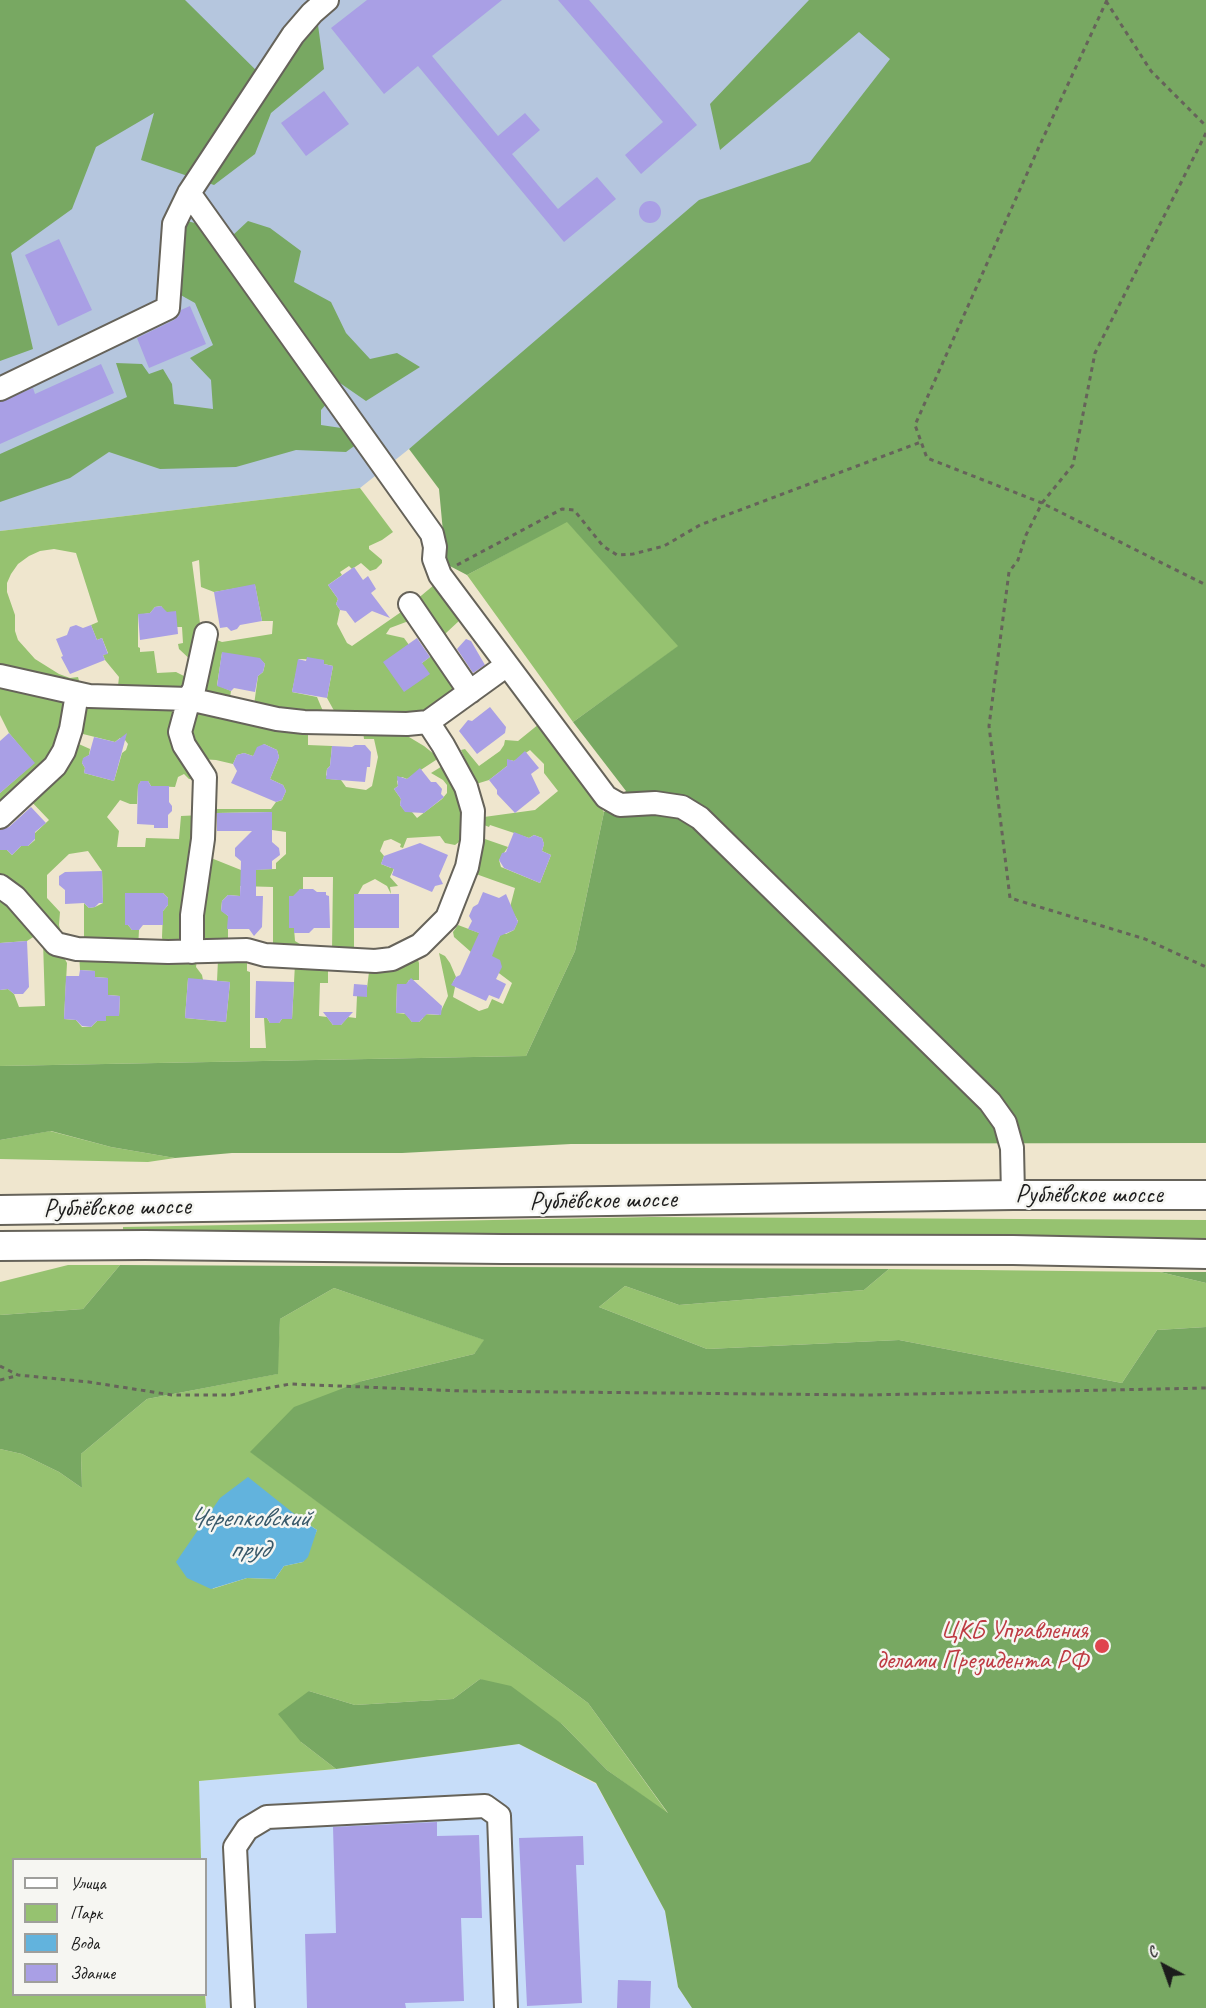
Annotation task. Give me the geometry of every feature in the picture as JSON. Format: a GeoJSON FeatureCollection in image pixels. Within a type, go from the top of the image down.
{"type":"FeatureCollection","features":[{"type":"Feature","properties":{"kind":"main road","name":"Рублёвское шоссе"},"geometry":{"type":"LineString","coordinates":[[0,1210],[1013,1195],[1206,1195]]}},
{"type":"Feature","properties":{"kind":"main road","name":"Рублёвское шоссе"},"geometry":{"type":"LineString","coordinates":[[0,1246],[1001,1250],[1206,1254]]}},
{"type":"Feature","properties":{"kind":"street"},"geometry":{"type":"LineString","coordinates":[[0,390],[168,308],[174,224],[189,193],[294,35],[312,13],[327,0]]}},
{"type":"Feature","properties":{"kind":"street"},"geometry":{"type":"LineString","coordinates":[[189,193],[432,534],[435,547],[434,559],[440,575],[606,797],[620,805],[655,803],[682,807],[700,818],[990,1102],[1005,1123],[1012,1148],[1013,1195]]}},
{"type":"Feature","properties":{"kind":"street"},"geometry":{"type":"LineString","coordinates":[[410,604],[470,692]]}},
{"type":"Feature","properties":{"kind":"street"},"geometry":{"type":"LineString","coordinates":[[192,952],[192,915],[203,839],[205,777],[184,745],[180,732],[189,699],[195,688],[206,634]]}},
{"type":"Feature","properties":{"kind":"street"},"geometry":{"type":"LineString","coordinates":[[0,676],[77,694],[189,699],[277,719],[304,722],[407,724],[428,722],[507,664]]}},
{"type":"Feature","properties":{"kind":"street"},"geometry":{"type":"LineString","coordinates":[[0,818],[55,766],[64,751],[71,729],[77,694]]}},
{"type":"Feature","properties":{"kind":"street"},"geometry":{"type":"LineString","coordinates":[[0,885],[15,897],[56,944],[77,948],[109,951],[192,952],[248,950],[265,955],[375,961],[406,954],[434,933],[447,918],[467,867],[472,841],[473,811],[466,787],[457,768],[428,722]]}},
{"type":"Feature","properties":{"kind":"street"},"geometry":{"type":"LineString","coordinates":[[243,2008],[235,1847],[247,1829],[267,1817],[485,1806],[499,1816],[506,2008]]}},
{"type":"Feature","properties":{"kind":"path"},"geometry":{"type":"LineString","coordinates":[[1106,1],[1151,71],[1206,126]]}},
{"type":"Feature","properties":{"kind":"path"},"geometry":{"type":"LineString","coordinates":[[1106,1],[915,425],[927,458],[1042,504],[1206,585]]}},
{"type":"Feature","properties":{"kind":"path"},"geometry":{"type":"LineString","coordinates":[[1206,133],[1095,353],[1073,465],[1042,504],[1026,535],[1018,560],[1009,572],[989,726],[1010,898],[1145,939],[1206,968]]}},
{"type":"Feature","properties":{"kind":"path"},"geometry":{"type":"LineString","coordinates":[[440,575],[562,509],[574,510],[603,546],[617,555],[633,554],[664,546],[700,525],[921,442]]}},
{"type":"Feature","properties":{"kind":"path"},"geometry":{"type":"LineString","coordinates":[[0,1366],[18,1375],[89,1382],[172,1395],[230,1395],[290,1384],[462,1391],[867,1395],[1206,1388]]}},
{"type":"Feature","properties":{"kind":"path"},"geometry":{"type":"LineString","coordinates":[[0,1380],[18,1375]]}},
{"type":"Feature","properties":{"kind":"shaded area"},"geometry":{"type":"Polygon","coordinates":[[[54,0],[946,0],[821,174],[708,211],[360,488],[0,531],[0,89],[54,0]]]}},
{"type":"Feature","properties":{"kind":"shaded area"},"geometry":{"type":"Polygon","coordinates":[[[519,1744],[596,1784],[665,1911],[678,1987],[692,2008],[206,2008],[207,1858],[201,1858],[198,1781],[336,1769],[519,1744]]]}},
{"type":"Feature","properties":{"kind":"green space"},"geometry":{"type":"Polygon","coordinates":[[[0,0],[185,0],[269,83],[318,25],[324,69],[271,113],[255,154],[214,185],[141,160],[154,113],[96,147],[72,209],[11,253],[33,349],[0,361],[0,0]]]}},
{"type":"Feature","properties":{"kind":"green space"},"geometry":{"type":"Polygon","coordinates":[[[809,0],[1206,0],[1206,1143],[571,1144],[402,1153],[232,1153],[175,1158],[111,1147],[51,1131],[0,1140],[0,1066],[526,1056],[575,951],[604,812],[626,791],[573,722],[678,646],[567,522],[467,575],[446,564],[439,489],[409,449],[699,200],[810,162],[890,59],[859,32],[720,150],[710,104],[809,0]]]}},
{"type":"Feature","properties":{"kind":"green space"},"geometry":{"type":"Polygon","coordinates":[[[187,221],[199,224],[329,401],[321,410],[321,425],[348,429],[357,444],[346,452],[296,450],[236,467],[160,469],[109,452],[70,478],[0,502],[0,454],[127,397],[116,363],[142,364],[149,374],[163,369],[172,384],[174,404],[213,409],[211,380],[190,358],[213,345],[195,303],[177,293],[179,229],[187,221]]]}},
{"type":"Feature","properties":{"kind":"green space"},"geometry":{"type":"Polygon","coordinates":[[[248,221],[270,228],[301,251],[294,282],[331,302],[346,333],[370,359],[397,353],[420,367],[366,401],[327,374],[233,235],[248,221]]]}},
{"type":"Feature","properties":{"kind":"green space"},"geometry":{"type":"Polygon","coordinates":[[[360,488],[393,532],[369,546],[369,549],[382,560],[376,569],[370,571],[361,563],[352,569],[349,566],[340,572],[342,575],[328,585],[338,599],[336,604],[340,610],[337,624],[347,643],[352,646],[404,610],[434,585],[460,620],[446,633],[447,640],[413,623],[406,622],[390,628],[386,634],[404,638],[422,663],[435,653],[456,683],[454,691],[432,708],[411,716],[337,716],[327,698],[333,666],[324,664],[324,660],[299,659],[292,692],[317,697],[325,716],[254,705],[258,676],[263,672],[265,664],[260,659],[222,653],[217,685],[231,691],[230,698],[202,690],[212,638],[222,642],[272,634],[273,621],[262,621],[255,585],[214,592],[201,587],[199,560],[192,562],[201,631],[194,663],[179,649],[178,644],[183,643],[182,627],[177,627],[161,606],[155,607],[150,613],[138,615],[140,652],[154,651],[157,673],[176,672],[190,679],[188,690],[118,686],[119,677],[103,655],[108,653],[102,638],[97,640],[91,625],[98,622],[76,553],[54,549],[40,551],[18,564],[7,583],[7,592],[15,615],[15,631],[18,640],[35,659],[59,674],[70,678],[78,677],[80,684],[0,666],[0,531],[360,488]]]}},
{"type":"Feature","properties":{"kind":"green space"},"geometry":{"type":"Polygon","coordinates":[[[567,521],[679,646],[573,722],[467,575],[567,521]]]}},
{"type":"Feature","properties":{"kind":"green space"},"geometry":{"type":"Polygon","coordinates":[[[0,684],[71,705],[63,744],[0,814],[0,793],[34,763],[9,733],[0,715],[0,684]]]}},
{"type":"Feature","properties":{"kind":"green space"},"geometry":{"type":"Polygon","coordinates":[[[85,705],[169,707],[177,718],[200,780],[189,779],[184,774],[178,777],[175,787],[151,786],[148,781],[141,781],[138,786],[137,804],[120,800],[107,817],[119,831],[117,847],[145,847],[146,838],[179,839],[181,816],[202,815],[183,938],[178,946],[163,944],[163,911],[168,905],[168,898],[163,893],[125,894],[125,925],[132,930],[139,930],[138,948],[84,940],[84,903],[89,908],[103,903],[102,871],[88,851],[69,854],[47,875],[47,898],[60,912],[59,925],[64,943],[0,878],[0,849],[7,850],[12,855],[21,846],[28,846],[35,840],[35,833],[49,820],[27,797],[72,741],[90,749],[89,755],[82,763],[85,768],[84,773],[114,781],[122,753],[128,744],[120,738],[115,742],[79,733],[85,705]]]}},
{"type":"Feature","properties":{"kind":"green space"},"geometry":{"type":"Polygon","coordinates":[[[195,707],[308,733],[308,745],[332,746],[330,766],[326,775],[329,779],[341,780],[346,787],[366,790],[372,786],[378,757],[374,739],[364,739],[363,731],[387,731],[409,737],[439,758],[407,779],[402,777],[397,781],[398,786],[394,789],[401,799],[400,805],[417,818],[442,799],[447,793],[447,785],[431,773],[444,765],[457,792],[462,811],[463,839],[455,845],[445,843],[440,836],[407,838],[403,848],[400,847],[401,844],[391,839],[384,841],[380,851],[384,856],[381,864],[391,868],[392,865],[395,866],[390,877],[398,886],[390,887],[391,894],[387,886],[375,879],[363,885],[358,894],[354,894],[354,953],[332,951],[333,877],[303,877],[303,889],[300,889],[297,896],[289,896],[289,928],[294,928],[295,941],[300,944],[300,949],[273,947],[273,887],[240,886],[240,896],[228,895],[222,901],[221,910],[228,916],[228,944],[202,940],[206,856],[241,870],[276,869],[276,863],[286,854],[286,832],[272,830],[271,812],[216,813],[216,831],[209,830],[211,809],[271,809],[276,802],[282,800],[286,791],[283,785],[270,779],[279,757],[277,750],[264,744],[253,756],[244,753],[237,755],[233,764],[200,759],[192,747],[188,722],[195,707]]]}},
{"type":"Feature","properties":{"kind":"green space"},"geometry":{"type":"Polygon","coordinates":[[[539,724],[604,812],[575,951],[526,1056],[0,1066],[0,990],[8,989],[14,994],[19,1007],[45,1006],[43,941],[60,950],[67,963],[64,1019],[76,1020],[82,1027],[91,1027],[97,1021],[106,1021],[106,1015],[119,1016],[120,996],[108,995],[108,978],[95,977],[95,971],[80,970],[79,952],[197,960],[196,967],[203,980],[188,979],[185,1018],[226,1022],[230,982],[217,981],[218,960],[247,960],[247,971],[250,972],[250,1048],[266,1048],[264,1018],[267,1018],[270,1023],[292,1019],[295,964],[328,966],[328,983],[320,983],[319,1016],[327,1017],[333,1025],[341,1025],[348,1017],[356,1018],[357,996],[366,996],[369,972],[375,968],[417,957],[419,980],[397,984],[396,1013],[408,1014],[412,1022],[419,1022],[423,1014],[439,1015],[448,996],[439,953],[445,956],[450,963],[456,977],[453,982],[455,987],[453,997],[479,1011],[488,1008],[492,999],[503,1004],[512,983],[471,952],[454,937],[453,932],[458,925],[498,940],[501,933],[506,934],[514,930],[518,921],[509,911],[515,888],[476,874],[482,838],[508,847],[499,860],[501,867],[540,883],[551,855],[542,851],[544,844],[542,838],[534,835],[529,838],[490,825],[489,827],[484,825],[484,817],[535,810],[558,791],[544,773],[544,764],[530,750],[514,761],[510,760],[507,766],[489,780],[476,784],[461,750],[465,749],[479,766],[500,751],[505,740],[518,741],[539,724]]]}},
{"type":"Feature","properties":{"kind":"green space"},"geometry":{"type":"Polygon","coordinates":[[[0,891],[38,934],[27,941],[0,943],[0,891]]]}},
{"type":"Feature","properties":{"kind":"green space"},"geometry":{"type":"Polygon","coordinates":[[[50,1131],[111,1147],[175,1158],[148,1162],[0,1159],[0,1140],[50,1131]]]}},
{"type":"Feature","properties":{"kind":"green space"},"geometry":{"type":"Polygon","coordinates":[[[652,1217],[1206,1220],[1206,1242],[123,1230],[123,1227],[652,1217]]]}},
{"type":"Feature","properties":{"kind":"green space"},"geometry":{"type":"Polygon","coordinates":[[[68,1265],[120,1265],[83,1309],[0,1315],[0,1282],[68,1265]]]}},
{"type":"Feature","properties":{"kind":"green space"},"geometry":{"type":"Polygon","coordinates":[[[120,1265],[889,1269],[864,1290],[679,1305],[625,1286],[599,1307],[707,1349],[899,1340],[1122,1383],[1157,1330],[1206,1327],[1206,2008],[692,2008],[678,1987],[665,1911],[596,1783],[519,1744],[336,1769],[301,1742],[278,1714],[309,1691],[355,1705],[453,1699],[480,1679],[511,1686],[562,1724],[607,1770],[668,1813],[588,1703],[250,1452],[294,1407],[362,1381],[474,1354],[484,1340],[334,1288],[280,1319],[278,1374],[147,1399],[81,1454],[82,1488],[59,1472],[22,1454],[0,1449],[0,1315],[83,1309],[120,1265]]]}},
{"type":"Feature","properties":{"kind":"green space"},"geometry":{"type":"Polygon","coordinates":[[[889,1269],[1160,1272],[1206,1283],[1206,1327],[1157,1330],[1122,1383],[899,1340],[707,1349],[599,1307],[625,1286],[679,1305],[864,1290],[889,1269]]]}},
{"type":"Feature","properties":{"kind":"green space"},"geometry":{"type":"Polygon","coordinates":[[[1160,1272],[1206,1272],[1206,1283],[1160,1272]]]}},
{"type":"Feature","properties":{"kind":"green space"},"geometry":{"type":"Polygon","coordinates":[[[334,1288],[485,1340],[474,1354],[362,1381],[251,1452],[588,1703],[669,1815],[607,1770],[562,1724],[480,1679],[453,1699],[355,1705],[309,1691],[301,1742],[336,1769],[199,1781],[201,1858],[12,1858],[12,1996],[205,1996],[206,2008],[0,2008],[0,1449],[22,1454],[59,1472],[82,1488],[81,1454],[147,1399],[277,1374],[280,1319],[334,1288]],[[302,1520],[212,1589],[247,1578],[275,1579],[284,1566],[303,1562],[317,1530],[302,1520]]]}},
{"type":"Feature","properties":{"kind":"water","name":"Черепковский пруд"},"geometry":{"type":"Polygon","coordinates":[[[248,1477],[317,1530],[308,1557],[303,1562],[284,1566],[275,1579],[247,1578],[211,1589],[187,1578],[176,1562],[220,1498],[248,1477]]]}},
{"type":"Feature","properties":{"kind":"building"},"geometry":{"type":"Polygon","coordinates":[[[367,0],[502,0],[432,56],[498,136],[525,113],[540,130],[512,154],[558,209],[597,177],[616,199],[564,242],[418,66],[384,94],[331,28],[367,0]]]}},
{"type":"Feature","properties":{"kind":"building"},"geometry":{"type":"Polygon","coordinates":[[[558,0],[589,0],[697,125],[641,174],[625,155],[663,122],[558,0]]]}},
{"type":"Feature","properties":{"kind":"building"},"geometry":{"type":"Polygon","coordinates":[[[324,91],[349,124],[306,156],[281,123],[324,91]]]}},
{"type":"Feature","properties":{"kind":"building"},"geometry":{"type":"Polygon","coordinates":[[[650,201],[660,208],[661,212],[654,222],[650,223],[640,216],[639,212],[646,202],[650,201]]]}},
{"type":"Feature","properties":{"kind":"building"},"geometry":{"type":"Polygon","coordinates":[[[59,239],[92,310],[58,326],[25,255],[59,239]]]}},
{"type":"Feature","properties":{"kind":"building"},"geometry":{"type":"Polygon","coordinates":[[[190,306],[206,344],[149,368],[137,338],[174,320],[179,316],[181,310],[190,306]]]}},
{"type":"Feature","properties":{"kind":"building"},"geometry":{"type":"Polygon","coordinates":[[[101,364],[114,393],[0,444],[0,402],[33,388],[35,394],[101,364]]]}},
{"type":"Feature","properties":{"kind":"building"},"geometry":{"type":"Polygon","coordinates":[[[354,567],[363,580],[368,576],[376,589],[371,593],[390,618],[372,611],[355,623],[346,611],[340,610],[336,604],[338,599],[328,585],[354,567]]]}},
{"type":"Feature","properties":{"kind":"building"},"geometry":{"type":"Polygon","coordinates":[[[255,584],[262,621],[240,625],[231,631],[227,627],[220,628],[214,592],[255,584]]]}},
{"type":"Feature","properties":{"kind":"building"},"geometry":{"type":"Polygon","coordinates":[[[161,606],[167,612],[176,611],[178,634],[140,640],[138,614],[150,613],[155,607],[161,606]]]}},
{"type":"Feature","properties":{"kind":"building"},"geometry":{"type":"Polygon","coordinates":[[[76,625],[83,628],[91,625],[97,640],[102,638],[108,654],[103,655],[105,660],[70,674],[61,657],[63,656],[56,639],[67,635],[70,627],[76,625]]]}},
{"type":"Feature","properties":{"kind":"building"},"geometry":{"type":"Polygon","coordinates":[[[417,638],[430,657],[422,663],[430,674],[404,692],[383,662],[417,638]]]}},
{"type":"Feature","properties":{"kind":"building"},"geometry":{"type":"Polygon","coordinates":[[[466,639],[471,641],[485,665],[473,673],[457,649],[466,639]]]}},
{"type":"Feature","properties":{"kind":"building"},"geometry":{"type":"Polygon","coordinates":[[[222,652],[260,658],[265,664],[263,672],[258,676],[255,692],[234,688],[231,691],[217,686],[222,652]]]}},
{"type":"Feature","properties":{"kind":"building"},"geometry":{"type":"Polygon","coordinates":[[[307,657],[324,660],[324,664],[333,666],[327,698],[292,692],[298,659],[306,661],[307,657]]]}},
{"type":"Feature","properties":{"kind":"building"},"geometry":{"type":"Polygon","coordinates":[[[490,707],[506,727],[505,733],[477,754],[459,731],[468,720],[472,721],[490,707]]]}},
{"type":"Feature","properties":{"kind":"building"},"geometry":{"type":"Polygon","coordinates":[[[9,733],[35,763],[0,793],[0,741],[9,733]]]}},
{"type":"Feature","properties":{"kind":"building"},"geometry":{"type":"Polygon","coordinates":[[[127,733],[114,781],[84,773],[83,758],[89,755],[94,737],[115,742],[127,733]]]}},
{"type":"Feature","properties":{"kind":"building"},"geometry":{"type":"Polygon","coordinates":[[[264,744],[277,750],[279,757],[270,779],[283,785],[286,791],[282,800],[276,802],[231,783],[237,771],[233,764],[237,755],[244,753],[253,756],[257,747],[264,744]]]}},
{"type":"Feature","properties":{"kind":"building"},"geometry":{"type":"Polygon","coordinates":[[[365,745],[371,752],[370,767],[367,767],[365,782],[326,779],[332,746],[352,747],[365,745]]]}},
{"type":"Feature","properties":{"kind":"building"},"geometry":{"type":"Polygon","coordinates":[[[525,751],[539,768],[531,774],[540,793],[515,813],[497,794],[497,790],[489,780],[507,766],[507,759],[514,761],[525,751]]]}},
{"type":"Feature","properties":{"kind":"building"},"geometry":{"type":"Polygon","coordinates":[[[420,768],[431,782],[436,782],[442,789],[441,794],[444,797],[424,813],[405,812],[400,805],[401,799],[394,789],[398,786],[397,776],[407,779],[420,768]]]}},
{"type":"Feature","properties":{"kind":"building"},"geometry":{"type":"Polygon","coordinates":[[[141,781],[148,781],[151,786],[169,786],[169,802],[172,811],[168,815],[168,828],[137,824],[138,785],[141,781]]]}},
{"type":"Feature","properties":{"kind":"building"},"geometry":{"type":"Polygon","coordinates":[[[31,807],[46,823],[35,832],[35,839],[28,846],[21,846],[12,855],[7,850],[0,850],[0,830],[9,827],[31,807]]]}},
{"type":"Feature","properties":{"kind":"building"},"geometry":{"type":"Polygon","coordinates":[[[272,812],[272,842],[279,848],[280,855],[272,861],[272,869],[256,870],[256,896],[263,896],[262,927],[254,936],[249,929],[227,929],[228,916],[221,911],[222,901],[228,895],[240,896],[241,861],[235,856],[235,848],[252,831],[217,831],[217,813],[272,812]]]}},
{"type":"Feature","properties":{"kind":"building"},"geometry":{"type":"Polygon","coordinates":[[[514,832],[529,838],[534,835],[542,838],[544,844],[542,851],[551,855],[540,883],[504,868],[499,860],[502,853],[506,852],[514,832]]]}},
{"type":"Feature","properties":{"kind":"building"},"geometry":{"type":"Polygon","coordinates":[[[420,843],[448,855],[439,876],[443,884],[435,886],[432,892],[392,875],[394,869],[381,864],[384,856],[420,843]]]}},
{"type":"Feature","properties":{"kind":"building"},"geometry":{"type":"Polygon","coordinates":[[[102,871],[103,903],[89,908],[84,903],[65,904],[65,890],[59,885],[59,876],[65,872],[102,871]]]}},
{"type":"Feature","properties":{"kind":"building"},"geometry":{"type":"Polygon","coordinates":[[[300,889],[326,892],[329,896],[330,928],[314,928],[309,933],[294,933],[294,928],[289,928],[289,896],[293,896],[300,889]]]}},
{"type":"Feature","properties":{"kind":"building"},"geometry":{"type":"Polygon","coordinates":[[[483,892],[499,898],[506,894],[518,922],[514,930],[500,936],[492,956],[500,960],[502,967],[496,979],[506,984],[499,999],[489,995],[486,1001],[451,985],[460,975],[479,933],[468,929],[472,921],[469,916],[483,892]]]}},
{"type":"Feature","properties":{"kind":"building"},"geometry":{"type":"Polygon","coordinates":[[[125,893],[163,893],[168,898],[168,905],[163,911],[163,925],[143,925],[139,930],[132,930],[125,925],[125,893]]]}},
{"type":"Feature","properties":{"kind":"building"},"geometry":{"type":"Polygon","coordinates":[[[354,894],[399,894],[399,928],[354,928],[354,894]]]}},
{"type":"Feature","properties":{"kind":"building"},"geometry":{"type":"Polygon","coordinates":[[[27,941],[29,987],[23,994],[14,994],[8,989],[0,990],[0,943],[27,941]]]}},
{"type":"Feature","properties":{"kind":"building"},"geometry":{"type":"Polygon","coordinates":[[[80,970],[95,971],[95,977],[108,978],[108,995],[120,996],[119,1016],[106,1016],[106,1021],[97,1021],[91,1027],[82,1026],[76,1020],[64,1019],[66,976],[79,976],[80,970]]]}},
{"type":"Feature","properties":{"kind":"building"},"geometry":{"type":"Polygon","coordinates":[[[188,978],[230,982],[226,1022],[185,1018],[188,978]]]}},
{"type":"Feature","properties":{"kind":"building"},"geometry":{"type":"Polygon","coordinates":[[[411,978],[442,1006],[441,1015],[427,1014],[419,1022],[412,1022],[404,1013],[396,1013],[397,984],[406,984],[411,978]]]}},
{"type":"Feature","properties":{"kind":"building"},"geometry":{"type":"Polygon","coordinates":[[[256,981],[294,982],[292,1019],[270,1023],[267,1018],[255,1018],[256,981]]]}},
{"type":"Feature","properties":{"kind":"building"},"geometry":{"type":"Polygon","coordinates":[[[354,984],[367,985],[367,997],[353,996],[354,984]]]}},
{"type":"Feature","properties":{"kind":"building"},"geometry":{"type":"Polygon","coordinates":[[[323,1012],[353,1012],[341,1025],[333,1025],[323,1012]]]}},
{"type":"Feature","properties":{"kind":"building"},"geometry":{"type":"Polygon","coordinates":[[[437,1822],[437,1836],[479,1835],[482,1918],[461,1918],[464,2001],[405,2003],[406,2008],[307,2008],[305,1934],[336,1933],[333,1827],[437,1822]]]}},
{"type":"Feature","properties":{"kind":"building"},"geometry":{"type":"Polygon","coordinates":[[[583,1836],[584,1865],[576,1865],[582,2003],[527,2006],[519,1838],[583,1836]]]}},
{"type":"Feature","properties":{"kind":"building"},"geometry":{"type":"Polygon","coordinates":[[[618,1980],[651,1981],[650,2008],[617,2008],[618,1980]]]}},
{"type":"Feature","properties":{"kind":"place","name":"ЦКБ Управления делами Президента РФ"},"geometry":{"type":"Point","coordinates":[1102,1646]}}]}
